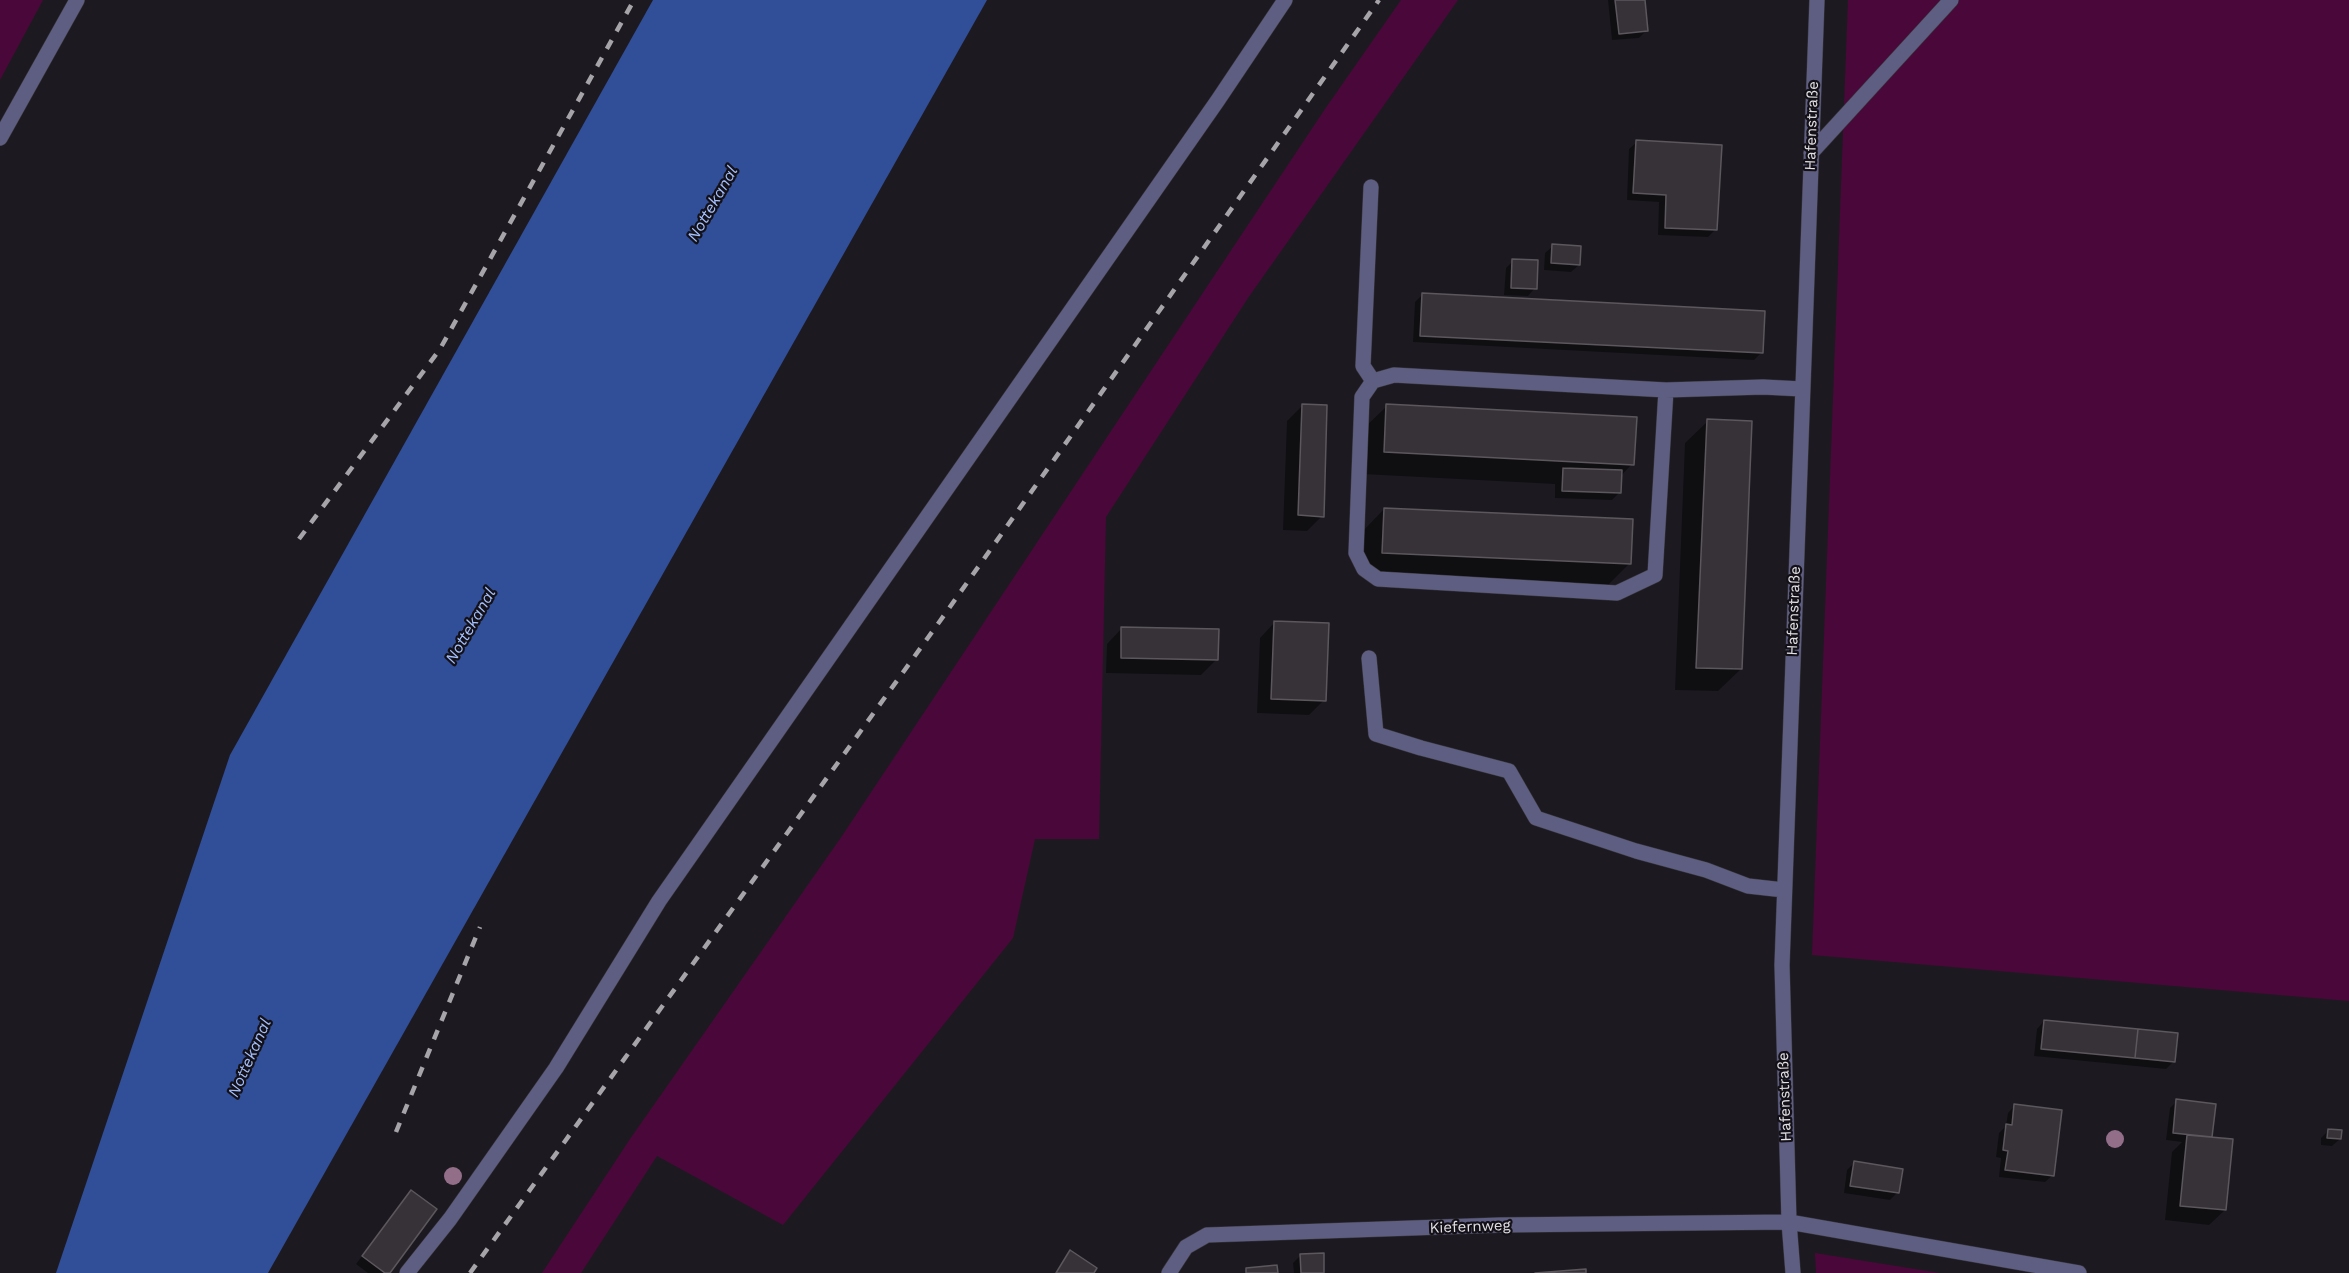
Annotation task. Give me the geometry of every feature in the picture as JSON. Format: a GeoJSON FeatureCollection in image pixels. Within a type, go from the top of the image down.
{"type":"FeatureCollection","features":[{"type":"Feature","properties":{"kind":"street"},"geometry":{"type":"LineString","coordinates":[[0,138],[77,0]]}},
{"type":"Feature","properties":{"kind":"street"},"geometry":{"type":"LineString","coordinates":[[407,1273],[450,1219],[556,1068],[660,901],[1212,110],[1286,0]]}},
{"type":"Feature","properties":{"kind":"street","name":"Hafenstraße"},"geometry":{"type":"LineString","coordinates":[[1792,1273],[1782,965],[1817,0]]}},
{"type":"Feature","properties":{"kind":"street"},"geometry":{"type":"LineString","coordinates":[[1811,153],[1951,0]]}},
{"type":"Feature","properties":{"kind":"street"},"geometry":{"type":"LineString","coordinates":[[1371,187],[1363,366],[1373,381]]}},
{"type":"Feature","properties":{"kind":"street"},"geometry":{"type":"LineString","coordinates":[[1666,390],[1655,575],[1617,593],[1378,579],[1364,569],[1356,553],[1362,396],[1373,381],[1394,375],[1666,390],[1763,387],[1802,389]]}},
{"type":"Feature","properties":{"kind":"street"},"geometry":{"type":"LineString","coordinates":[[1369,658],[1376,734],[1509,771],[1536,818],[1636,851],[1706,870],[1748,886],[1784,890]]}},
{"type":"Feature","properties":{"kind":"street"},"geometry":{"type":"LineString","coordinates":[[1789,1222],[2079,1273]]}},
{"type":"Feature","properties":{"kind":"street","name":"Kiefernweg"},"geometry":{"type":"LineString","coordinates":[[1169,1273],[1186,1247],[1207,1234],[1500,1226],[1789,1222]]}},
{"type":"Feature","properties":{"kind":"shaded area"},"geometry":{"type":"Polygon","coordinates":[[[0,0],[43,0],[0,80],[0,0]]]}},
{"type":"Feature","properties":{"kind":"shaded area"},"geometry":{"type":"Polygon","coordinates":[[[1401,0],[1458,0],[1248,298],[1106,517],[1099,839],[1035,839],[1013,938],[783,1225],[657,1156],[581,1273],[542,1273],[630,1139],[842,836],[1325,109],[1401,0]]]}},
{"type":"Feature","properties":{"kind":"shaded area"},"geometry":{"type":"Polygon","coordinates":[[[1848,0],[2349,0],[2349,1001],[1812,955],[1848,0]]]}},
{"type":"Feature","properties":{"kind":"shaded area"},"geometry":{"type":"Polygon","coordinates":[[[1815,1253],[1940,1273],[1816,1273],[1815,1253]]]}},
{"type":"Feature","properties":{"kind":"water","name":"Nottekanal"},"geometry":{"type":"Polygon","coordinates":[[[653,0],[987,0],[268,1273],[56,1273],[230,755],[653,0]]]}},
{"type":"Feature","properties":{"kind":"building"},"geometry":{"type":"Polygon","coordinates":[[[1615,0],[1645,0],[1648,31],[1619,34],[1615,0]]]}},
{"type":"Feature","properties":{"kind":"building"},"geometry":{"type":"Polygon","coordinates":[[[1636,140],[1722,145],[1717,230],[1665,228],[1666,195],[1633,193],[1636,140]]]}},
{"type":"Feature","properties":{"kind":"building"},"geometry":{"type":"Polygon","coordinates":[[[1552,244],[1581,246],[1580,265],[1551,263],[1552,244]]]}},
{"type":"Feature","properties":{"kind":"building"},"geometry":{"type":"Polygon","coordinates":[[[1512,259],[1538,260],[1537,289],[1511,288],[1512,259]]]}},
{"type":"Feature","properties":{"kind":"building"},"geometry":{"type":"Polygon","coordinates":[[[1422,293],[1765,311],[1763,353],[1420,336],[1422,293]]]}},
{"type":"Feature","properties":{"kind":"building"},"geometry":{"type":"Polygon","coordinates":[[[1302,404],[1327,405],[1324,517],[1298,515],[1302,404]]]}},
{"type":"Feature","properties":{"kind":"building"},"geometry":{"type":"Polygon","coordinates":[[[1386,404],[1637,417],[1634,465],[1384,452],[1386,404]]]}},
{"type":"Feature","properties":{"kind":"building"},"geometry":{"type":"Polygon","coordinates":[[[1707,419],[1752,421],[1742,669],[1696,668],[1707,419]]]}},
{"type":"Feature","properties":{"kind":"building"},"geometry":{"type":"Polygon","coordinates":[[[1563,468],[1622,470],[1621,493],[1562,491],[1563,468]]]}},
{"type":"Feature","properties":{"kind":"building"},"geometry":{"type":"Polygon","coordinates":[[[1384,508],[1633,519],[1631,564],[1382,553],[1384,508]]]}},
{"type":"Feature","properties":{"kind":"building"},"geometry":{"type":"Polygon","coordinates":[[[1274,621],[1329,623],[1326,701],[1271,699],[1274,621]]]}},
{"type":"Feature","properties":{"kind":"building"},"geometry":{"type":"Polygon","coordinates":[[[1121,627],[1219,629],[1218,660],[1121,658],[1121,627]]]}},
{"type":"Feature","properties":{"kind":"building"},"geometry":{"type":"Polygon","coordinates":[[[2044,1020],[2138,1029],[2135,1058],[2041,1049],[2044,1020]]]}},
{"type":"Feature","properties":{"kind":"building"},"geometry":{"type":"Polygon","coordinates":[[[2138,1029],[2178,1033],[2175,1062],[2135,1058],[2138,1029]]]}},
{"type":"Feature","properties":{"kind":"building"},"geometry":{"type":"Polygon","coordinates":[[[2176,1099],[2216,1104],[2212,1137],[2173,1133],[2176,1099]]]}},
{"type":"Feature","properties":{"kind":"building"},"geometry":{"type":"Polygon","coordinates":[[[2014,1104],[2062,1110],[2054,1176],[2005,1170],[2008,1151],[2003,1150],[2006,1124],[2012,1125],[2014,1104]]]}},
{"type":"Feature","properties":{"kind":"building"},"geometry":{"type":"Polygon","coordinates":[[[2328,1129],[2342,1130],[2341,1139],[2327,1138],[2328,1129]]]}},
{"type":"Feature","properties":{"kind":"building"},"geometry":{"type":"Polygon","coordinates":[[[2187,1135],[2233,1139],[2226,1210],[2180,1206],[2187,1135]]]}},
{"type":"Feature","properties":{"kind":"building"},"geometry":{"type":"Polygon","coordinates":[[[1854,1161],[1903,1169],[1899,1193],[1850,1186],[1854,1161]]]}},
{"type":"Feature","properties":{"kind":"building"},"geometry":{"type":"Polygon","coordinates":[[[411,1190],[437,1209],[390,1273],[385,1273],[362,1256],[411,1190]]]}},
{"type":"Feature","properties":{"kind":"building"},"geometry":{"type":"Polygon","coordinates":[[[1070,1250],[1097,1268],[1094,1273],[1056,1273],[1070,1250]]]}},
{"type":"Feature","properties":{"kind":"building"},"geometry":{"type":"Polygon","coordinates":[[[1324,1253],[1324,1273],[1301,1273],[1300,1254],[1324,1253]]]}},
{"type":"Feature","properties":{"kind":"building"},"geometry":{"type":"Polygon","coordinates":[[[1277,1265],[1278,1273],[1246,1273],[1246,1268],[1277,1265]]]}},
{"type":"Feature","properties":{"kind":"building"},"geometry":{"type":"Polygon","coordinates":[[[1586,1269],[1586,1273],[1535,1273],[1586,1269]]]}},
{"type":"Feature","properties":{"kind":"railway"},"geometry":{"type":"LineString","coordinates":[[299,539],[440,349],[634,0]]}},
{"type":"Feature","properties":{"kind":"railway"},"geometry":{"type":"LineString","coordinates":[[470,1273],[940,621],[1379,0]]}},
{"type":"Feature","properties":{"kind":"railway"},"geometry":{"type":"LineString","coordinates":[[396,1132],[480,927]]}}]}
